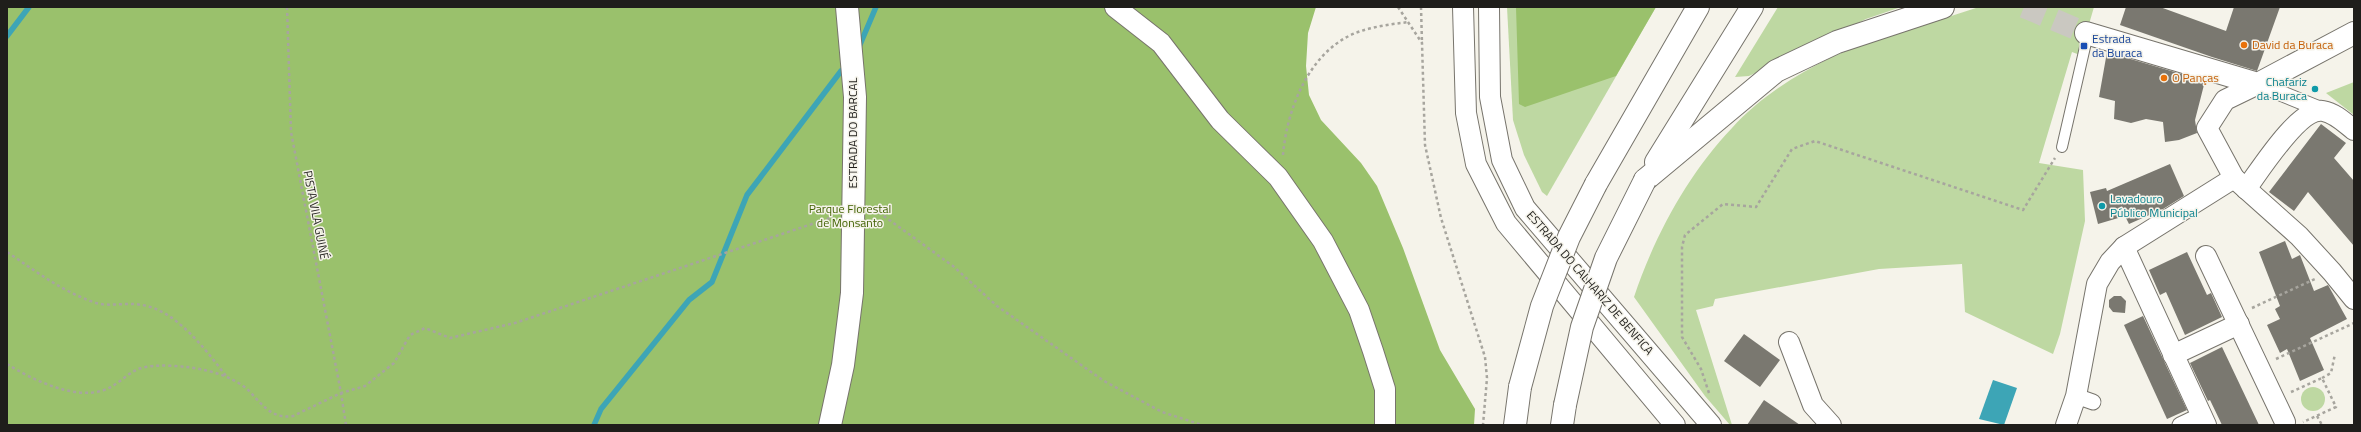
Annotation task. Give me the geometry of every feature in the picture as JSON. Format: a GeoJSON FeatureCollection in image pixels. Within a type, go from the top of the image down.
{"type":"FeatureCollection","features":[{"type":"Feature","properties":{"kind":"main road","name":"ESTRADA DO BARCAL"},"geometry":{"type":"LineString","coordinates":[[830,425],[843,365],[852,292],[853,206],[856,152],[855,97],[847,7]]}},
{"type":"Feature","properties":{"kind":"main road"},"geometry":{"type":"LineString","coordinates":[[1515,425],[1520,387],[1542,306],[1569,237],[1596,184],[1698,7]]}},
{"type":"Feature","properties":{"kind":"main road"},"geometry":{"type":"LineString","coordinates":[[1563,415],[1582,327],[1606,258],[1645,180],[1752,7]]}},
{"type":"Feature","properties":{"kind":"main road"},"geometry":{"type":"LineString","coordinates":[[1645,180],[1776,71],[1837,42],[1943,7]]}},
{"type":"Feature","properties":{"kind":"main road"},"geometry":{"type":"LineString","coordinates":[[2087,34],[2258,84],[2354,33]]}},
{"type":"Feature","properties":{"kind":"street"},"geometry":{"type":"LineString","coordinates":[[1115,7],[1161,43],[1220,120],[1278,177],[1324,241],[1359,310],[1385,389],[1385,425]]}},
{"type":"Feature","properties":{"kind":"street","name":"ESTRADA DO CALHARIZ DE BENFICA"},"geometry":{"type":"LineString","coordinates":[[1463,7],[1468,121],[1476,164],[1506,223],[1675,425]]}},
{"type":"Feature","properties":{"kind":"street","name":"ESTRADA DO CALHARIZ DE BENFICA"},"geometry":{"type":"LineString","coordinates":[[1489,7],[1490,97],[1502,160],[1525,208],[1707,420]]}},
{"type":"Feature","properties":{"kind":"street"},"geometry":{"type":"LineString","coordinates":[[2354,130],[2337,117],[2258,84],[2225,100],[2214,113],[2207,128],[2240,184],[2299,236],[2354,299]]}},
{"type":"Feature","properties":{"kind":"street"},"geometry":{"type":"LineString","coordinates":[[2066,425],[2084,399],[2097,284],[2110,262],[2124,247],[2240,184],[2297,123],[2308,114],[2322,110]]}},
{"type":"Feature","properties":{"kind":"street"},"geometry":{"type":"LineString","coordinates":[[2124,247],[2204,420],[2180,425]]}},
{"type":"Feature","properties":{"kind":"street"},"geometry":{"type":"LineString","coordinates":[[2206,256],[2275,400],[2291,423]]}},
{"type":"Feature","properties":{"kind":"street"},"geometry":{"type":"LineString","coordinates":[[2173,355],[2237,320]]}},
{"type":"Feature","properties":{"kind":"street"},"geometry":{"type":"LineString","coordinates":[[1789,342],[1813,405],[1831,425]]}},
{"type":"Feature","properties":{"kind":"lane"},"geometry":{"type":"LineString","coordinates":[[2062,147],[2087,34]]}},
{"type":"Feature","properties":{"kind":"path","name":"PISTA VILA GUINÉ"},"geometry":{"type":"LineString","coordinates":[[287,7],[291,132],[342,393],[346,425]]}},
{"type":"Feature","properties":{"kind":"path"},"geometry":{"type":"LineString","coordinates":[[1398,7],[1422,44]]}},
{"type":"Feature","properties":{"kind":"path"},"geometry":{"type":"LineString","coordinates":[[1421,7],[1425,145],[1442,218],[1485,357],[1487,378],[1484,425]]}},
{"type":"Feature","properties":{"kind":"path"},"geometry":{"type":"LineString","coordinates":[[1278,177],[1292,106],[1311,72],[1323,55],[1339,42],[1360,31],[1409,22]]}},
{"type":"Feature","properties":{"kind":"path"},"geometry":{"type":"LineString","coordinates":[[1707,420],[1714,406],[1701,369],[1682,337],[1682,247],[1685,235],[1723,204],[1756,207],[1792,149],[1815,141],[2023,210],[2062,147]]}},
{"type":"Feature","properties":{"kind":"path"},"geometry":{"type":"LineString","coordinates":[[7,364],[46,385],[65,390],[83,392],[99,392],[108,389],[138,369],[172,366],[204,370],[226,376],[245,388],[267,410],[284,418],[301,414],[342,393],[365,386],[394,363],[410,335],[425,328],[450,338],[515,323],[834,217],[853,206],[868,205],[953,266],[997,306],[1104,381],[1162,412],[1202,425]]}},
{"type":"Feature","properties":{"kind":"path"},"geometry":{"type":"LineString","coordinates":[[7,252],[62,290],[99,304],[142,305],[165,314],[191,334],[226,376]]}},
{"type":"Feature","properties":{"kind":"path"},"geometry":{"type":"LineString","coordinates":[[2237,320],[2332,272]]}},
{"type":"Feature","properties":{"kind":"path"},"geometry":{"type":"LineString","coordinates":[[2259,367],[2354,323]]}},
{"type":"Feature","properties":{"kind":"path"},"geometry":{"type":"LineString","coordinates":[[2275,400],[2331,373],[2335,354]]}},
{"type":"Feature","properties":{"kind":"path"},"geometry":{"type":"LineString","coordinates":[[2291,423],[2317,416],[2336,407],[2322,378]]}},
{"type":"Feature","properties":{"kind":"path"},"geometry":{"type":"LineString","coordinates":[[2317,416],[2322,425]]}},
{"type":"Feature","properties":{"kind":"green space","name":"Parque Florestal de Monsanto"},"geometry":{"type":"Polygon","coordinates":[[[7,7],[1316,7],[1308,33],[1306,66],[1309,95],[1321,120],[1361,163],[1377,186],[1403,248],[1440,350],[1475,409],[1474,425],[7,425],[7,7]]]}},
{"type":"Feature","properties":{"kind":"green space"},"geometry":{"type":"Polygon","coordinates":[[[1507,7],[1656,7],[1547,196],[1542,192],[1524,155],[1513,120],[1507,7]]]}},
{"type":"Feature","properties":{"kind":"green space"},"geometry":{"type":"Polygon","coordinates":[[[1516,7],[1656,7],[1616,76],[1525,107],[1519,104],[1516,7]]]}},
{"type":"Feature","properties":{"kind":"green space"},"geometry":{"type":"Polygon","coordinates":[[[1778,7],[1901,7],[1866,19],[1749,76],[1735,77],[1778,7]]]}},
{"type":"Feature","properties":{"kind":"green space"},"geometry":{"type":"Polygon","coordinates":[[[1979,7],[2094,7],[2080,55],[2072,52],[2039,163],[2083,170],[2085,221],[2060,334],[2053,354],[1965,312],[1962,264],[1879,269],[1715,299],[1713,306],[1696,310],[1732,425],[1730,425],[1705,396],[1634,297],[1642,274],[1662,229],[1674,207],[1701,165],[1742,117],[1753,107],[1790,80],[1830,58],[1845,52],[1979,7]]]}},
{"type":"Feature","properties":{"kind":"green space"},"geometry":{"type":"Polygon","coordinates":[[[2354,82],[2354,115],[2326,93],[2354,82]]]}},
{"type":"Feature","properties":{"kind":"green space"},"geometry":{"type":"Polygon","coordinates":[[[2313,387],[2321,391],[2325,399],[2321,407],[2313,411],[2305,407],[2301,399],[2305,391],[2313,387]]]}},
{"type":"Feature","properties":{"kind":"water"},"geometry":{"type":"Polygon","coordinates":[[[1993,380],[2017,388],[2004,425],[1979,419],[1993,380]]]}},
{"type":"Feature","properties":{"kind":"building"},"geometry":{"type":"Polygon","coordinates":[[[2126,7],[2160,7],[2226,31],[2234,7],[2280,7],[2257,71],[2120,25],[2126,7]]]}},
{"type":"Feature","properties":{"kind":"building"},"geometry":{"type":"Polygon","coordinates":[[[2107,52],[2205,81],[2195,120],[2197,133],[2179,140],[2165,142],[2163,122],[2146,119],[2131,123],[2114,119],[2115,101],[2099,97],[2107,52]]]}},
{"type":"Feature","properties":{"kind":"building"},"geometry":{"type":"Polygon","coordinates":[[[2321,124],[2346,143],[2334,158],[2354,181],[2354,246],[2308,192],[2294,211],[2269,192],[2321,124]]]}},
{"type":"Feature","properties":{"kind":"building"},"geometry":{"type":"Polygon","coordinates":[[[2170,164],[2184,196],[2163,209],[2129,224],[2125,216],[2098,224],[2090,192],[2106,188],[2107,191],[2170,164]]]}},
{"type":"Feature","properties":{"kind":"building"},"geometry":{"type":"Polygon","coordinates":[[[2285,241],[2292,259],[2300,255],[2314,291],[2328,285],[2347,319],[2310,338],[2324,370],[2300,381],[2287,349],[2280,353],[2267,325],[2280,319],[2275,309],[2280,306],[2259,252],[2285,241]]]}},
{"type":"Feature","properties":{"kind":"building"},"geometry":{"type":"Polygon","coordinates":[[[2187,252],[2207,295],[2211,293],[2222,317],[2185,335],[2166,292],[2160,295],[2149,270],[2187,252]]]}},
{"type":"Feature","properties":{"kind":"building"},"geometry":{"type":"Polygon","coordinates":[[[2114,296],[2121,296],[2126,301],[2125,313],[2113,312],[2109,307],[2109,300],[2114,296]]]}},
{"type":"Feature","properties":{"kind":"building"},"geometry":{"type":"Polygon","coordinates":[[[2143,316],[2187,410],[2167,419],[2124,325],[2143,316]]]}},
{"type":"Feature","properties":{"kind":"building"},"geometry":{"type":"Polygon","coordinates":[[[1744,334],[1780,360],[1760,387],[1724,361],[1744,334]]]}},
{"type":"Feature","properties":{"kind":"building"},"geometry":{"type":"Polygon","coordinates":[[[2222,347],[2259,425],[2222,425],[2210,400],[2208,401],[2190,363],[2222,347]]]}},
{"type":"Feature","properties":{"kind":"building"},"geometry":{"type":"Polygon","coordinates":[[[1764,400],[1800,425],[1747,425],[1764,400]]]}},
{"type":"Feature","properties":{"kind":"waterway"},"geometry":{"type":"LineString","coordinates":[[7,36],[29,7]]}},
{"type":"Feature","properties":{"kind":"waterway"},"geometry":{"type":"LineString","coordinates":[[859,47],[876,7]]}},
{"type":"Feature","properties":{"kind":"waterway"},"geometry":{"type":"LineString","coordinates":[[594,425],[601,409],[689,300],[712,282],[747,195],[841,71]]}},
{"type":"Feature","properties":{"kind":"tunnel"},"geometry":{"type":"LineString","coordinates":[[2024,7],[2086,33]]}},
{"type":"Feature","properties":{"kind":"place","name":"David da Buraca"},"geometry":{"type":"Point","coordinates":[2244,45]}},
{"type":"Feature","properties":{"kind":"place","name":"Estrada da Buraca"},"geometry":{"type":"Point","coordinates":[2084,46]}},
{"type":"Feature","properties":{"kind":"place","name":"O Panças"},"geometry":{"type":"Point","coordinates":[2164,78]}},
{"type":"Feature","properties":{"kind":"place","name":"Chafariz da Buraca"},"geometry":{"type":"Point","coordinates":[2315,89]}},
{"type":"Feature","properties":{"kind":"place","name":"Lavadouro Público Municipal"},"geometry":{"type":"Point","coordinates":[2102,206]}}]}
